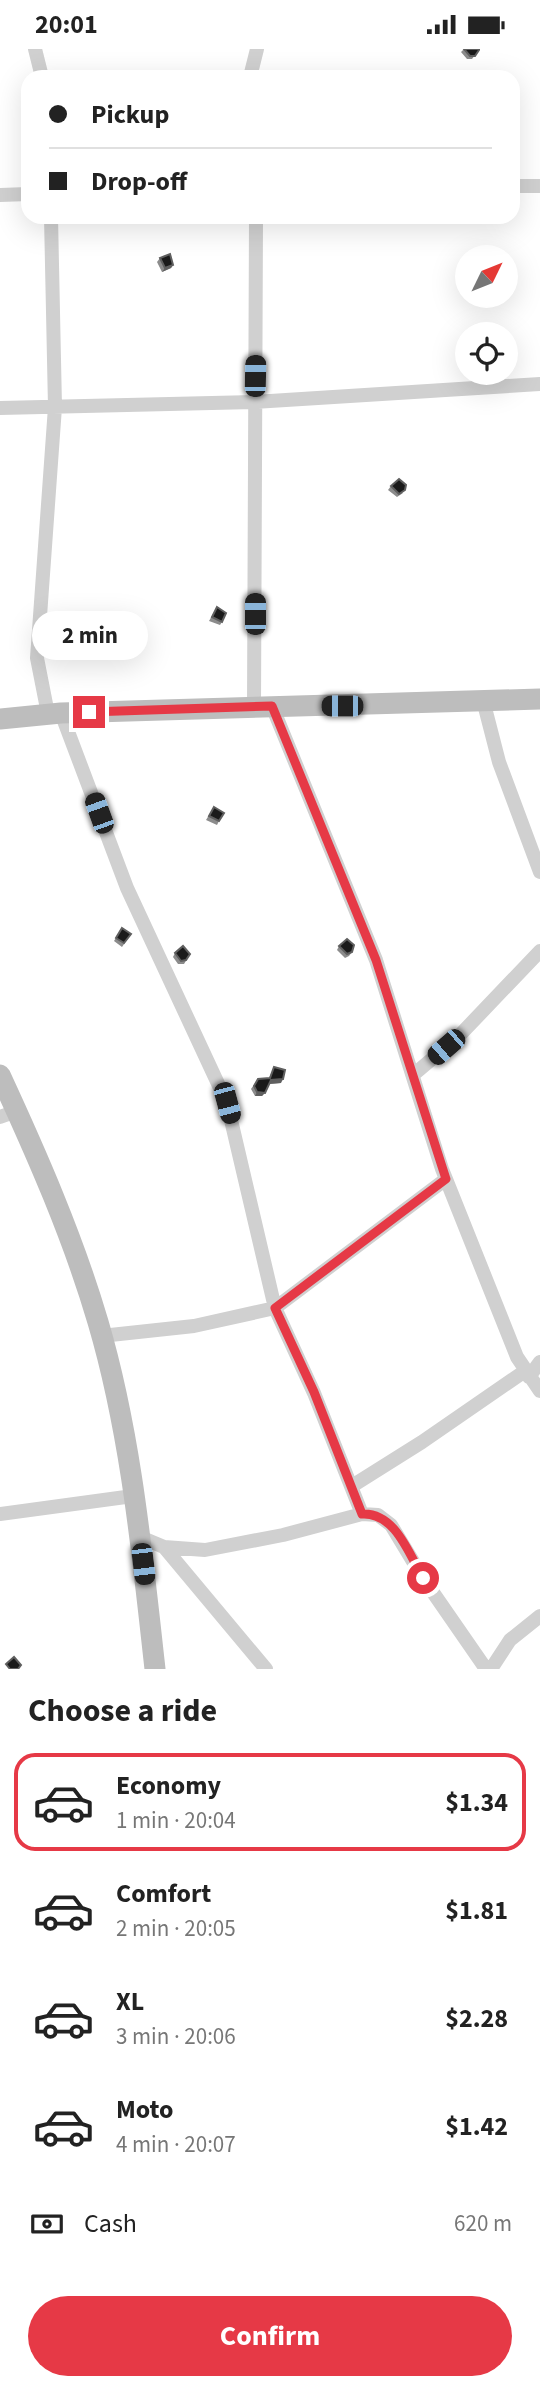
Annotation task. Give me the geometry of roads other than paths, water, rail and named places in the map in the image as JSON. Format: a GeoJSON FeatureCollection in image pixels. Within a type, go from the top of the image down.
{"type":"FeatureCollection","features":[{"type":"Feature","properties":{"kind":"street"},"geometry":{"type":"LineString","coordinates":[[36,49],[40,70]]}},
{"type":"Feature","properties":{"kind":"street"},"geometry":{"type":"LineString","coordinates":[[252,70],[257,49]]}},
{"type":"Feature","properties":{"kind":"street"},"geometry":{"type":"LineString","coordinates":[[520,186],[540,186]]}},
{"type":"Feature","properties":{"kind":"street"},"geometry":{"type":"LineString","coordinates":[[0,195],[21,194]]}},
{"type":"Feature","properties":{"kind":"street"},"geometry":{"type":"LineString","coordinates":[[51,224],[55,407],[37,659],[55,714],[127,888],[227,1103],[275,1308],[362,1514]]}},
{"type":"Feature","properties":{"kind":"street"},"geometry":{"type":"LineString","coordinates":[[256,224],[254,402],[263,706],[376,960],[446,1179],[527,1374],[540,1391]]}},
{"type":"Feature","properties":{"kind":"street"},"geometry":{"type":"LineString","coordinates":[[0,408],[254,402],[540,384]]}},
{"type":"Feature","properties":{"kind":"street"},"geometry":{"type":"LineString","coordinates":[[0,719],[55,714],[263,706],[388,706],[540,699]]}},
{"type":"Feature","properties":{"kind":"street"},"geometry":{"type":"LineString","coordinates":[[483,700],[499,762],[540,872]]}},
{"type":"Feature","properties":{"kind":"street"},"geometry":{"type":"LineString","coordinates":[[413,1075],[458,1037],[540,951]]}},
{"type":"Feature","properties":{"kind":"street"},"geometry":{"type":"LineString","coordinates":[[0,1075],[8,1114],[73,1249],[101,1336],[140,1537],[155,1669]]}},
{"type":"Feature","properties":{"kind":"street"},"geometry":{"type":"LineString","coordinates":[[101,1336],[194,1326],[275,1308],[446,1179]]}},
{"type":"Feature","properties":{"kind":"street"},"geometry":{"type":"LineString","coordinates":[[352,1486],[527,1374],[540,1362]]}},
{"type":"Feature","properties":{"kind":"street"},"geometry":{"type":"LineString","coordinates":[[0,1514],[133,1496]]}},
{"type":"Feature","properties":{"kind":"street"},"geometry":{"type":"LineString","coordinates":[[140,1537],[164,1547],[205,1550],[284,1535],[362,1514],[379,1515],[391,1525],[423,1578],[489,1669],[510,1640],[540,1616]]}},
{"type":"Feature","properties":{"kind":"street"},"geometry":{"type":"LineString","coordinates":[[164,1547],[266,1669]]}}]}
